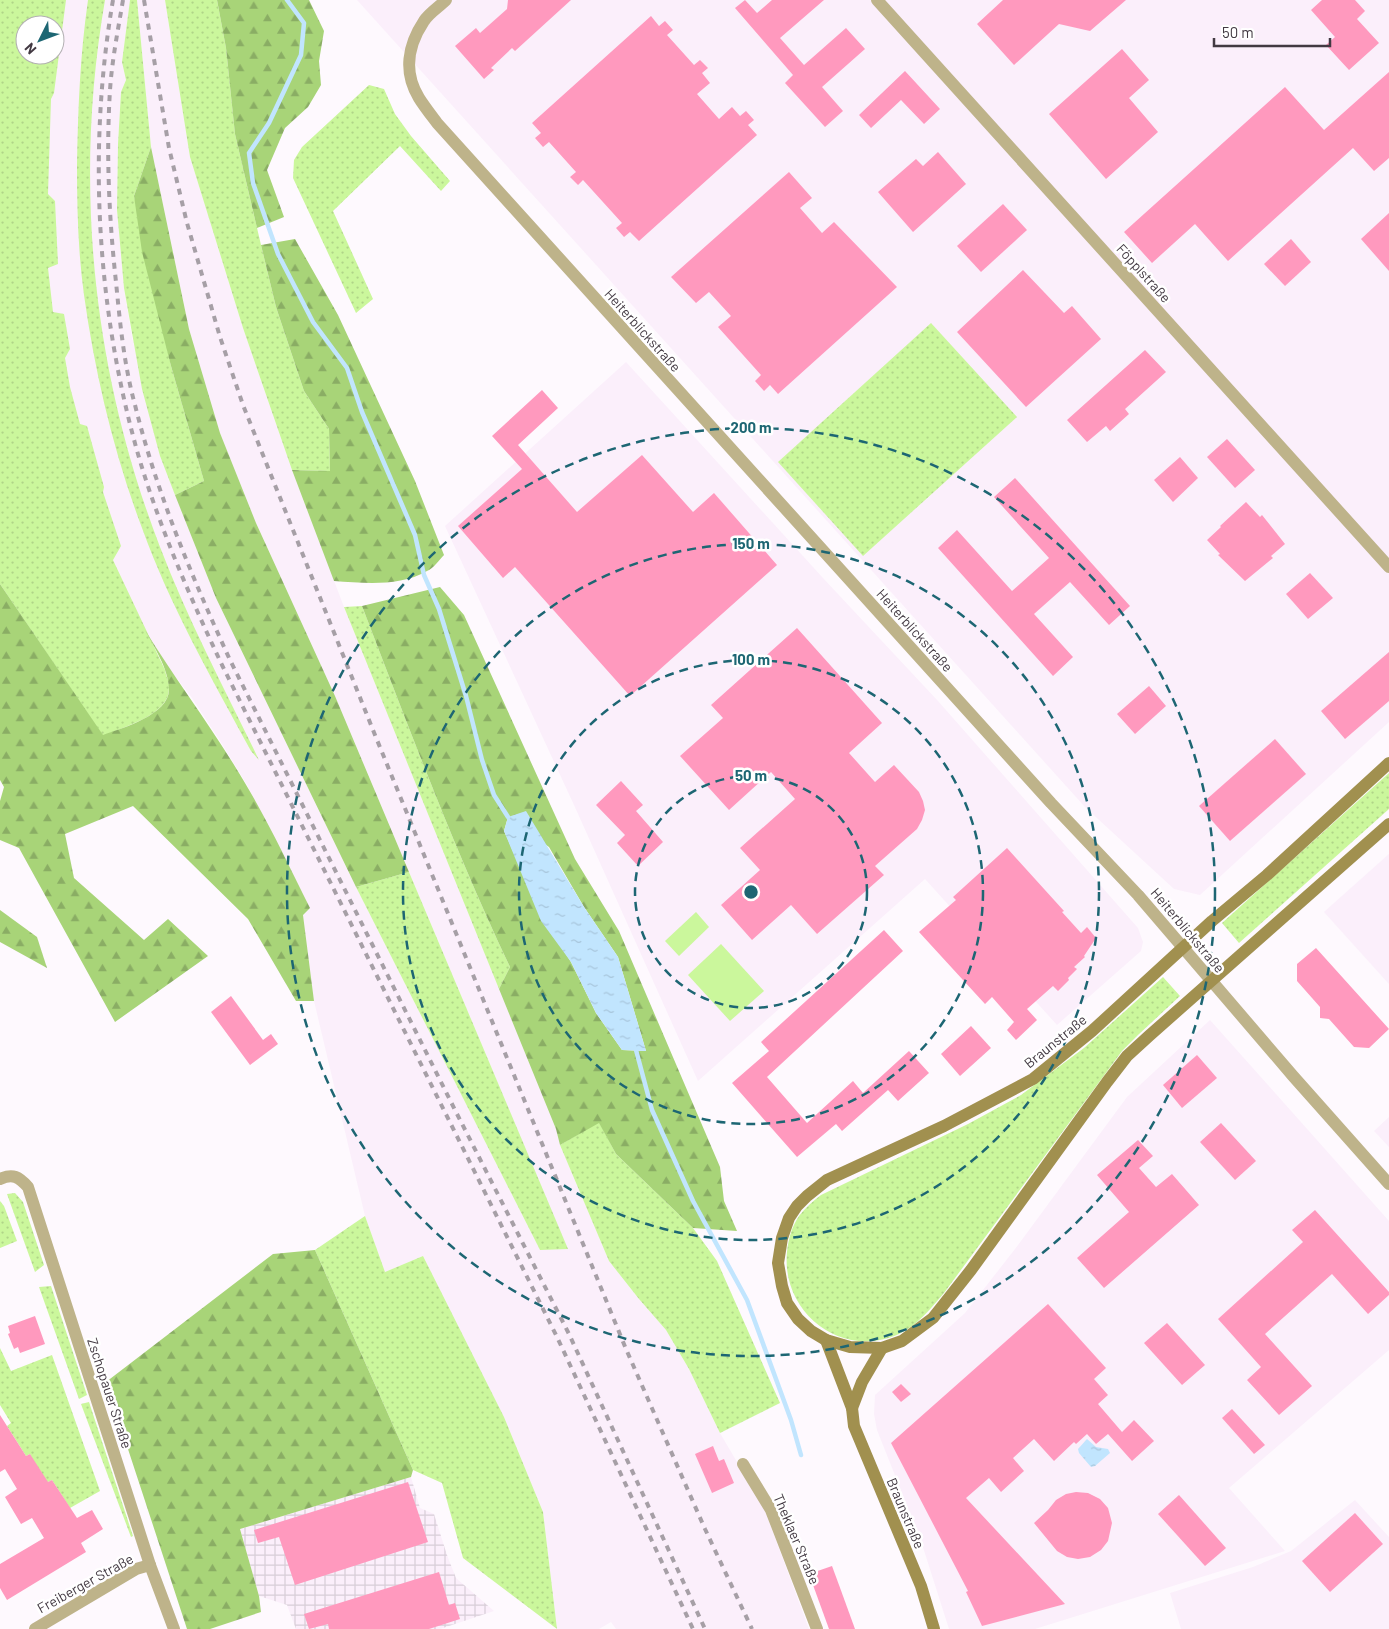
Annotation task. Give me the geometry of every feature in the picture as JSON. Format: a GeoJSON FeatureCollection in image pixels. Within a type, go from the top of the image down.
{"type":"FeatureCollection","features":[{"type":"Feature","properties":{"kind":"main road","name":"Braunstraße"},"geometry":{"type":"LineString","coordinates":[[1389,763],[1092,1031],[1034,1079],[944,1126],[827,1180],[798,1206],[789,1218],[782,1238],[778,1263],[787,1303],[798,1319],[810,1330],[826,1340],[850,1347],[882,1348],[902,1341],[933,1318],[971,1270],[1106,1082],[1127,1056],[1389,824]]}},
{"type":"Feature","properties":{"kind":"main road","name":"Braunstraße"},"geometry":{"type":"LineString","coordinates":[[826,1340],[852,1408],[854,1426],[921,1586],[934,1629]]}},
{"type":"Feature","properties":{"kind":"main road"},"geometry":{"type":"LineString","coordinates":[[852,1408],[862,1382],[882,1348]]}},
{"type":"Feature","properties":{"kind":"street","name":"Heiterblickstraße"},"geometry":{"type":"LineString","coordinates":[[446,0],[425,20],[411,44],[409,59],[411,80],[418,97],[437,123],[1051,802],[1138,895],[1389,1184]]}},
{"type":"Feature","properties":{"kind":"street","name":"Föpplstraße"},"geometry":{"type":"LineString","coordinates":[[877,0],[1389,567]]}},
{"type":"Feature","properties":{"kind":"street","name":"Zschopauer Straße"},"geometry":{"type":"LineString","coordinates":[[4,1177],[20,1178],[28,1187],[150,1565],[174,1629]]}},
{"type":"Feature","properties":{"kind":"street","name":"Theklaer Straße"},"geometry":{"type":"LineString","coordinates":[[743,1464],[771,1510],[817,1629]]}},
{"type":"Feature","properties":{"kind":"street","name":"Freiberger Straße"},"geometry":{"type":"LineString","coordinates":[[35,1629],[136,1569],[150,1565]]}},
{"type":"Feature","properties":{"kind":"shaded area"},"geometry":{"type":"Polygon","coordinates":[[[45,0],[130,0],[122,62],[126,80],[121,92],[117,210],[124,288],[132,337],[160,456],[216,598],[356,887],[540,1250],[506,1102],[335,696],[256,523],[220,433],[189,329],[151,147],[137,0],[165,0],[190,157],[243,328],[292,470],[344,607],[556,1129],[560,1145],[609,1261],[666,1330],[689,1369],[720,1433],[764,1508],[809,1629],[616,1629],[611,1622],[599,1629],[557,1629],[543,1512],[504,1417],[423,1256],[385,1272],[365,1216],[314,1001],[303,915],[310,908],[247,785],[192,698],[168,667],[145,630],[113,560],[57,382],[34,151],[53,65],[65,65],[65,15],[51,15],[45,0]]]}},
{"type":"Feature","properties":{"kind":"shaded area"},"geometry":{"type":"Polygon","coordinates":[[[357,0],[1389,0],[1389,722],[1200,895],[1174,889],[1085,807],[357,0]]]}},
{"type":"Feature","properties":{"kind":"shaded area"},"geometry":{"type":"Polygon","coordinates":[[[626,362],[938,701],[1138,928],[1143,942],[1141,951],[1057,1025],[925,879],[698,1081],[574,805],[445,526],[626,362]]]}},
{"type":"Feature","properties":{"kind":"shaded area"},"geometry":{"type":"Polygon","coordinates":[[[1389,854],[1389,984],[1324,912],[1389,854]]]}},
{"type":"Feature","properties":{"kind":"shaded area"},"geometry":{"type":"Polygon","coordinates":[[[1210,1020],[1389,1221],[1389,1350],[1229,1488],[1285,1551],[1035,1629],[949,1629],[921,1541],[877,1430],[874,1414],[875,1395],[965,1313],[1015,1249],[1127,1097],[1210,1020]]]}},
{"type":"Feature","properties":{"kind":"shaded area"},"geometry":{"type":"Polygon","coordinates":[[[1389,1117],[1389,1147],[1374,1131],[1389,1117]]]}},
{"type":"Feature","properties":{"kind":"shaded area"},"geometry":{"type":"Polygon","coordinates":[[[411,1477],[420,1508],[434,1514],[456,1578],[494,1611],[440,1629],[296,1629],[287,1605],[259,1596],[240,1529],[411,1477]]]}},
{"type":"Feature","properties":{"kind":"shaded area"},"geometry":{"type":"Polygon","coordinates":[[[1355,1500],[1389,1537],[1389,1629],[1181,1629],[1170,1593],[1253,1567],[1291,1551],[1355,1500]]]}},
{"type":"Feature","properties":{"kind":"green space"},"geometry":{"type":"Polygon","coordinates":[[[0,0],[66,0],[64,15],[15,15],[15,65],[58,65],[54,93],[51,99],[48,194],[55,201],[58,264],[48,268],[53,312],[64,314],[70,349],[65,358],[70,387],[80,424],[87,426],[104,487],[103,492],[121,546],[113,560],[165,670],[169,689],[167,698],[162,706],[153,713],[144,719],[103,736],[0,584],[0,0]]]}},
{"type":"Feature","properties":{"kind":"green space"},"geometry":{"type":"Polygon","coordinates":[[[88,0],[105,0],[95,69],[91,139],[91,208],[95,278],[105,346],[119,414],[137,481],[160,547],[207,655],[259,760],[251,751],[165,586],[132,500],[114,443],[100,384],[84,295],[80,263],[78,214],[79,103],[88,0]]]}},
{"type":"Feature","properties":{"kind":"green space"},"geometry":{"type":"Polygon","coordinates":[[[130,0],[137,0],[151,147],[134,196],[171,366],[204,481],[175,495],[160,456],[142,389],[124,288],[117,210],[118,144],[121,92],[126,80],[122,62],[130,0]]]}},
{"type":"Feature","properties":{"kind":"green space"},"geometry":{"type":"Polygon","coordinates":[[[165,0],[217,0],[226,48],[235,134],[261,245],[276,307],[304,391],[329,429],[330,471],[292,470],[243,328],[190,157],[165,0]]]}},
{"type":"Feature","properties":{"kind":"green space"},"geometry":{"type":"Polygon","coordinates":[[[217,0],[309,0],[324,31],[319,61],[321,85],[308,107],[285,128],[267,170],[284,217],[257,228],[235,134],[226,48],[217,0]]]}},
{"type":"Feature","properties":{"kind":"green space"},"geometry":{"type":"Polygon","coordinates":[[[369,85],[384,89],[395,114],[411,136],[450,181],[441,191],[400,146],[333,211],[373,299],[356,313],[293,178],[294,160],[302,147],[369,85]]]}},
{"type":"Feature","properties":{"kind":"green space"},"geometry":{"type":"Polygon","coordinates":[[[151,147],[189,329],[220,433],[256,523],[335,696],[409,872],[356,887],[216,598],[175,495],[204,481],[171,366],[142,252],[134,196],[151,147]]]}},
{"type":"Feature","properties":{"kind":"green space"},"geometry":{"type":"Polygon","coordinates":[[[295,239],[338,315],[415,481],[444,555],[432,568],[405,580],[381,583],[334,581],[292,470],[330,471],[329,429],[304,391],[276,307],[261,245],[295,239]]]}},
{"type":"Feature","properties":{"kind":"green space"},"geometry":{"type":"Polygon","coordinates":[[[931,323],[1017,417],[863,556],[778,462],[931,323]]]}},
{"type":"Feature","properties":{"kind":"green space"},"geometry":{"type":"Polygon","coordinates":[[[0,584],[103,735],[144,719],[162,705],[168,697],[169,688],[166,673],[145,630],[245,783],[271,829],[310,908],[303,915],[314,1001],[296,1001],[248,919],[133,806],[65,834],[74,878],[144,940],[168,919],[208,956],[115,1022],[19,848],[0,840],[0,801],[4,787],[0,780],[0,584]]]}},
{"type":"Feature","properties":{"kind":"green space"},"geometry":{"type":"Polygon","coordinates":[[[440,587],[464,615],[575,859],[619,931],[720,1167],[724,1201],[737,1231],[693,1228],[616,1154],[599,1123],[560,1145],[556,1129],[499,989],[510,967],[451,833],[362,606],[440,587]],[[508,817],[504,831],[522,871],[596,1013],[622,1050],[646,1051],[618,957],[584,907],[549,847],[508,817]]]}},
{"type":"Feature","properties":{"kind":"green space"},"geometry":{"type":"Polygon","coordinates":[[[362,606],[451,833],[510,967],[499,989],[344,607],[362,606]]]}},
{"type":"Feature","properties":{"kind":"green space"},"geometry":{"type":"Polygon","coordinates":[[[1389,773],[1389,809],[1239,943],[1222,923],[1389,773]]]}},
{"type":"Feature","properties":{"kind":"green space"},"geometry":{"type":"Polygon","coordinates":[[[409,872],[568,1249],[540,1250],[356,887],[409,872]]]}},
{"type":"Feature","properties":{"kind":"green space"},"geometry":{"type":"Polygon","coordinates":[[[0,910],[37,937],[47,968],[0,942],[0,910]]]}},
{"type":"Feature","properties":{"kind":"green space"},"geometry":{"type":"Polygon","coordinates":[[[696,912],[709,927],[679,956],[665,941],[696,912]]]}},
{"type":"Feature","properties":{"kind":"green space"},"geometry":{"type":"Polygon","coordinates":[[[721,944],[764,991],[730,1021],[688,975],[721,944]]]}},
{"type":"Feature","properties":{"kind":"green space"},"geometry":{"type":"Polygon","coordinates":[[[1163,977],[1180,996],[1122,1051],[944,1293],[918,1321],[899,1334],[878,1340],[857,1341],[837,1336],[819,1326],[805,1312],[794,1294],[788,1274],[787,1252],[794,1224],[809,1205],[821,1195],[968,1124],[1021,1095],[1084,1048],[1163,977]]]}},
{"type":"Feature","properties":{"kind":"green space"},"geometry":{"type":"Polygon","coordinates":[[[599,1122],[616,1154],[693,1228],[717,1261],[780,1403],[720,1433],[689,1369],[666,1330],[609,1261],[560,1145],[599,1122]]]}},
{"type":"Feature","properties":{"kind":"green space"},"geometry":{"type":"Polygon","coordinates":[[[15,1193],[23,1202],[44,1265],[35,1272],[7,1194],[15,1193]]]}},
{"type":"Feature","properties":{"kind":"green space"},"geometry":{"type":"Polygon","coordinates":[[[0,1201],[4,1206],[17,1241],[0,1248],[0,1201]]]}},
{"type":"Feature","properties":{"kind":"green space"},"geometry":{"type":"Polygon","coordinates":[[[365,1216],[385,1272],[423,1256],[504,1417],[543,1512],[557,1629],[463,1558],[442,1483],[413,1470],[315,1250],[365,1216]]]}},
{"type":"Feature","properties":{"kind":"green space"},"geometry":{"type":"Polygon","coordinates":[[[315,1250],[413,1470],[411,1477],[240,1529],[259,1596],[261,1612],[210,1629],[187,1629],[106,1382],[273,1254],[315,1250]]]}},
{"type":"Feature","properties":{"kind":"green space"},"geometry":{"type":"Polygon","coordinates":[[[51,1286],[87,1395],[79,1399],[39,1287],[51,1286]]]}},
{"type":"Feature","properties":{"kind":"green space"},"geometry":{"type":"Polygon","coordinates":[[[0,1348],[11,1371],[52,1355],[100,1491],[70,1508],[52,1480],[42,1485],[30,1454],[26,1456],[7,1426],[11,1423],[0,1405],[0,1348]]]}},
{"type":"Feature","properties":{"kind":"green space"},"geometry":{"type":"Polygon","coordinates":[[[89,1402],[133,1536],[131,1537],[81,1404],[89,1402]]]}},
{"type":"Feature","properties":{"kind":"water"},"geometry":{"type":"Polygon","coordinates":[[[526,811],[584,907],[618,957],[646,1051],[622,1050],[596,1013],[571,962],[541,921],[504,831],[508,817],[526,811]]]}},
{"type":"Feature","properties":{"kind":"water"},"geometry":{"type":"Polygon","coordinates":[[[1087,1439],[1096,1447],[1108,1449],[1110,1453],[1095,1466],[1091,1467],[1079,1453],[1078,1449],[1087,1439]]]}},
{"type":"Feature","properties":{"kind":"building"},"geometry":{"type":"Polygon","coordinates":[[[508,0],[571,0],[515,51],[512,48],[491,68],[494,70],[484,79],[455,46],[476,28],[480,33],[507,9],[508,0]]]}},
{"type":"Feature","properties":{"kind":"building"},"geometry":{"type":"Polygon","coordinates":[[[745,0],[757,13],[772,0],[824,0],[780,38],[804,65],[846,28],[865,49],[822,87],[843,111],[825,127],[785,83],[793,75],[735,8],[745,0]]]}},
{"type":"Feature","properties":{"kind":"building"},"geometry":{"type":"Polygon","coordinates":[[[1003,0],[1126,0],[1090,31],[1059,24],[1014,65],[977,24],[1003,0]]]}},
{"type":"Feature","properties":{"kind":"building"},"geometry":{"type":"Polygon","coordinates":[[[1322,0],[1355,0],[1365,11],[1357,19],[1379,43],[1349,70],[1326,45],[1335,37],[1311,10],[1322,0]]]}},
{"type":"Feature","properties":{"kind":"building"},"geometry":{"type":"Polygon","coordinates":[[[651,16],[659,26],[665,21],[673,30],[667,35],[694,65],[700,60],[708,68],[702,73],[710,83],[697,94],[719,119],[732,107],[740,116],[746,111],[754,120],[748,125],[757,135],[639,241],[630,232],[624,237],[616,228],[622,223],[583,180],[578,185],[570,177],[576,172],[549,142],[543,147],[535,138],[541,133],[532,123],[651,16]]]}},
{"type":"Feature","properties":{"kind":"building"},"geometry":{"type":"Polygon","coordinates":[[[1122,49],[1149,80],[1129,98],[1158,132],[1106,179],[1049,114],[1122,49]]]}},
{"type":"Feature","properties":{"kind":"building"},"geometry":{"type":"Polygon","coordinates":[[[905,71],[940,109],[924,124],[901,100],[871,128],[859,115],[905,71]]]}},
{"type":"Feature","properties":{"kind":"building"},"geometry":{"type":"Polygon","coordinates":[[[1389,72],[1389,158],[1374,171],[1353,148],[1228,261],[1195,224],[1152,263],[1124,232],[1285,87],[1324,130],[1389,72]]]}},
{"type":"Feature","properties":{"kind":"building"},"geometry":{"type":"Polygon","coordinates":[[[938,152],[966,184],[913,232],[878,192],[916,159],[923,166],[938,152]]]}},
{"type":"Feature","properties":{"kind":"building"},"geometry":{"type":"Polygon","coordinates":[[[789,172],[812,198],[800,208],[822,233],[834,222],[897,287],[778,394],[770,385],[764,391],[755,381],[761,375],[718,327],[731,316],[709,292],[696,303],[671,277],[789,172]]]}},
{"type":"Feature","properties":{"kind":"building"},"geometry":{"type":"Polygon","coordinates":[[[1003,204],[1027,230],[981,272],[957,246],[1003,204]]]}},
{"type":"Feature","properties":{"kind":"building"},"geometry":{"type":"Polygon","coordinates":[[[1389,213],[1389,271],[1361,239],[1389,213]]]}},
{"type":"Feature","properties":{"kind":"building"},"geometry":{"type":"Polygon","coordinates":[[[1291,239],[1311,262],[1285,286],[1264,264],[1291,239]]]}},
{"type":"Feature","properties":{"kind":"building"},"geometry":{"type":"Polygon","coordinates":[[[1023,270],[1064,313],[1072,306],[1101,339],[1026,407],[957,332],[1023,270]]]}},
{"type":"Feature","properties":{"kind":"building"},"geometry":{"type":"Polygon","coordinates":[[[1145,350],[1166,372],[1125,409],[1129,414],[1110,431],[1106,426],[1087,442],[1067,420],[1145,350]]]}},
{"type":"Feature","properties":{"kind":"building"},"geometry":{"type":"Polygon","coordinates":[[[542,390],[558,408],[518,445],[577,512],[642,455],[693,512],[714,493],[777,565],[630,696],[515,567],[503,578],[458,526],[522,469],[492,436],[542,390]]]}},
{"type":"Feature","properties":{"kind":"building"},"geometry":{"type":"Polygon","coordinates":[[[1227,439],[1255,470],[1235,488],[1207,457],[1227,439]]]}},
{"type":"Feature","properties":{"kind":"building"},"geometry":{"type":"Polygon","coordinates":[[[1180,457],[1198,478],[1173,502],[1154,480],[1180,457]]]}},
{"type":"Feature","properties":{"kind":"building"},"geometry":{"type":"Polygon","coordinates":[[[1015,478],[1130,606],[1109,625],[1070,582],[1034,614],[1073,657],[1053,676],[938,548],[957,530],[1012,591],[1049,558],[994,497],[1015,478]]]}},
{"type":"Feature","properties":{"kind":"building"},"geometry":{"type":"Polygon","coordinates":[[[1246,502],[1260,517],[1262,515],[1285,544],[1271,556],[1273,558],[1245,581],[1218,555],[1220,554],[1207,540],[1246,502]]]}},
{"type":"Feature","properties":{"kind":"building"},"geometry":{"type":"Polygon","coordinates":[[[1310,573],[1333,598],[1308,619],[1286,594],[1310,573]]]}},
{"type":"Feature","properties":{"kind":"building"},"geometry":{"type":"Polygon","coordinates":[[[797,628],[882,723],[849,753],[875,782],[894,765],[919,792],[925,810],[917,829],[875,866],[884,875],[817,934],[791,905],[752,940],[721,905],[760,870],[740,848],[795,799],[771,772],[729,810],[680,756],[723,718],[711,705],[797,628]]]}},
{"type":"Feature","properties":{"kind":"building"},"geometry":{"type":"Polygon","coordinates":[[[1389,652],[1389,701],[1345,739],[1321,711],[1389,652]]]}},
{"type":"Feature","properties":{"kind":"building"},"geometry":{"type":"Polygon","coordinates":[[[1149,686],[1166,706],[1135,734],[1117,714],[1149,686]]]}},
{"type":"Feature","properties":{"kind":"building"},"geometry":{"type":"Polygon","coordinates":[[[1275,739],[1306,774],[1230,841],[1199,806],[1275,739]]]}},
{"type":"Feature","properties":{"kind":"building"},"geometry":{"type":"Polygon","coordinates":[[[621,781],[643,805],[636,811],[663,842],[638,866],[617,843],[625,835],[596,805],[621,781]]]}},
{"type":"Feature","properties":{"kind":"building"},"geometry":{"type":"Polygon","coordinates":[[[1007,848],[1064,911],[1062,912],[1081,933],[1087,927],[1096,938],[1085,957],[1074,967],[1077,969],[1068,978],[1069,980],[1058,991],[1053,986],[1027,1009],[1037,1020],[1016,1040],[1007,1030],[1014,1022],[992,997],[985,1004],[919,932],[956,900],[953,897],[1007,848]]]}},
{"type":"Feature","properties":{"kind":"building"},"geometry":{"type":"Polygon","coordinates":[[[884,930],[903,951],[767,1077],[807,1123],[853,1081],[863,1093],[909,1051],[929,1073],[898,1101],[888,1090],[842,1131],[836,1124],[797,1157],[732,1083],[769,1051],[761,1042],[884,930]]]}},
{"type":"Feature","properties":{"kind":"building"},"geometry":{"type":"Polygon","coordinates":[[[1316,948],[1389,1029],[1369,1048],[1354,1047],[1329,1019],[1320,1018],[1320,1007],[1297,981],[1297,964],[1316,948]]]}},
{"type":"Feature","properties":{"kind":"building"},"geometry":{"type":"Polygon","coordinates":[[[231,996],[263,1040],[271,1034],[278,1044],[250,1065],[211,1012],[231,996]]]}},
{"type":"Feature","properties":{"kind":"building"},"geometry":{"type":"Polygon","coordinates":[[[971,1026],[991,1048],[960,1076],[941,1054],[971,1026]]]}},
{"type":"Feature","properties":{"kind":"building"},"geometry":{"type":"Polygon","coordinates":[[[1197,1055],[1217,1078],[1182,1108],[1163,1085],[1197,1055]]]}},
{"type":"Feature","properties":{"kind":"building"},"geometry":{"type":"Polygon","coordinates":[[[1221,1123],[1256,1161],[1235,1180],[1200,1142],[1221,1123]]]}},
{"type":"Feature","properties":{"kind":"building"},"geometry":{"type":"Polygon","coordinates":[[[1138,1140],[1153,1156],[1139,1168],[1156,1187],[1172,1174],[1199,1205],[1104,1288],[1077,1258],[1129,1212],[1097,1175],[1138,1140]]]}},
{"type":"Feature","properties":{"kind":"building"},"geometry":{"type":"Polygon","coordinates":[[[1315,1210],[1389,1292],[1389,1295],[1368,1314],[1332,1274],[1265,1334],[1312,1386],[1279,1415],[1247,1380],[1261,1367],[1218,1319],[1303,1242],[1292,1230],[1315,1210]]]}},
{"type":"Feature","properties":{"kind":"building"},"geometry":{"type":"Polygon","coordinates":[[[1048,1304],[1106,1368],[1094,1379],[1108,1395],[1098,1404],[1122,1432],[1134,1420],[1154,1441],[1132,1461],[1108,1434],[1096,1444],[1087,1434],[1076,1444],[1074,1442],[1054,1461],[1034,1439],[1013,1458],[1024,1471],[1001,1492],[989,1478],[966,1498],[1065,1604],[982,1626],[966,1592],[968,1591],[891,1443],[1048,1304]]]}},
{"type":"Feature","properties":{"kind":"building"},"geometry":{"type":"Polygon","coordinates":[[[35,1316],[45,1344],[20,1353],[18,1347],[14,1349],[8,1334],[10,1333],[8,1326],[35,1316]]]}},
{"type":"Feature","properties":{"kind":"building"},"geometry":{"type":"Polygon","coordinates":[[[1167,1323],[1205,1365],[1182,1385],[1144,1343],[1167,1323]]]}},
{"type":"Feature","properties":{"kind":"building"},"geometry":{"type":"Polygon","coordinates":[[[901,1384],[911,1394],[901,1402],[892,1392],[901,1384]]]}},
{"type":"Feature","properties":{"kind":"building"},"geometry":{"type":"Polygon","coordinates":[[[1232,1409],[1265,1445],[1254,1454],[1222,1418],[1232,1409]]]}},
{"type":"Feature","properties":{"kind":"building"},"geometry":{"type":"Polygon","coordinates":[[[0,1415],[26,1456],[30,1454],[48,1482],[52,1480],[77,1518],[92,1510],[103,1529],[81,1543],[86,1552],[7,1600],[0,1588],[0,1564],[44,1538],[32,1518],[21,1524],[5,1497],[17,1489],[5,1469],[0,1472],[0,1415]]]}},
{"type":"Feature","properties":{"kind":"building"},"geometry":{"type":"Polygon","coordinates":[[[713,1446],[719,1461],[724,1459],[734,1483],[712,1493],[695,1454],[713,1446]]]}},
{"type":"Feature","properties":{"kind":"building"},"geometry":{"type":"Polygon","coordinates":[[[408,1482],[428,1542],[295,1585],[279,1537],[258,1543],[254,1530],[408,1482]]]}},
{"type":"Feature","properties":{"kind":"building"},"geometry":{"type":"Polygon","coordinates":[[[1076,1492],[1088,1493],[1100,1499],[1108,1508],[1112,1523],[1108,1541],[1101,1550],[1090,1557],[1078,1559],[1067,1557],[1057,1551],[1034,1523],[1056,1500],[1066,1494],[1076,1492]]]}},
{"type":"Feature","properties":{"kind":"building"},"geometry":{"type":"Polygon","coordinates":[[[1179,1495],[1226,1548],[1205,1566],[1158,1514],[1179,1495]]]}},
{"type":"Feature","properties":{"kind":"building"},"geometry":{"type":"Polygon","coordinates":[[[1355,1513],[1383,1544],[1330,1592],[1302,1561],[1355,1513]]]}},
{"type":"Feature","properties":{"kind":"building"},"geometry":{"type":"Polygon","coordinates":[[[832,1566],[855,1629],[829,1629],[809,1574],[832,1566]]]}},
{"type":"Feature","properties":{"kind":"building"},"geometry":{"type":"Polygon","coordinates":[[[439,1572],[449,1605],[455,1603],[460,1619],[429,1629],[329,1629],[328,1624],[309,1629],[304,1614],[439,1572]]]}},
{"type":"Feature","properties":{"kind":"waterway"},"geometry":{"type":"LineString","coordinates":[[287,0],[304,23],[301,55],[269,123],[249,153],[253,183],[278,254],[313,322],[347,368],[362,412],[415,535],[424,575],[439,609],[466,696],[482,760],[494,795],[508,817]]}},
{"type":"Feature","properties":{"kind":"waterway"},"geometry":{"type":"LineString","coordinates":[[636,1050],[652,1110],[693,1201],[747,1300],[791,1420],[801,1455]]}},
{"type":"Feature","properties":{"kind":"railway"},"geometry":{"type":"LineString","coordinates":[[113,0],[105,57],[100,115],[101,232],[114,348],[125,405],[140,461],[157,513],[188,590],[222,665],[557,1337],[693,1629]]}},
{"type":"Feature","properties":{"kind":"railway"},"geometry":{"type":"LineString","coordinates":[[123,0],[112,68],[108,162],[112,234],[121,328],[131,390],[154,471],[176,535],[230,660],[569,1334],[705,1629]]}},
{"type":"Feature","properties":{"kind":"railway"},"geometry":{"type":"LineString","coordinates":[[144,0],[169,148],[187,223],[220,337],[243,405],[375,735],[626,1349],[705,1529],[752,1629]]}}]}
